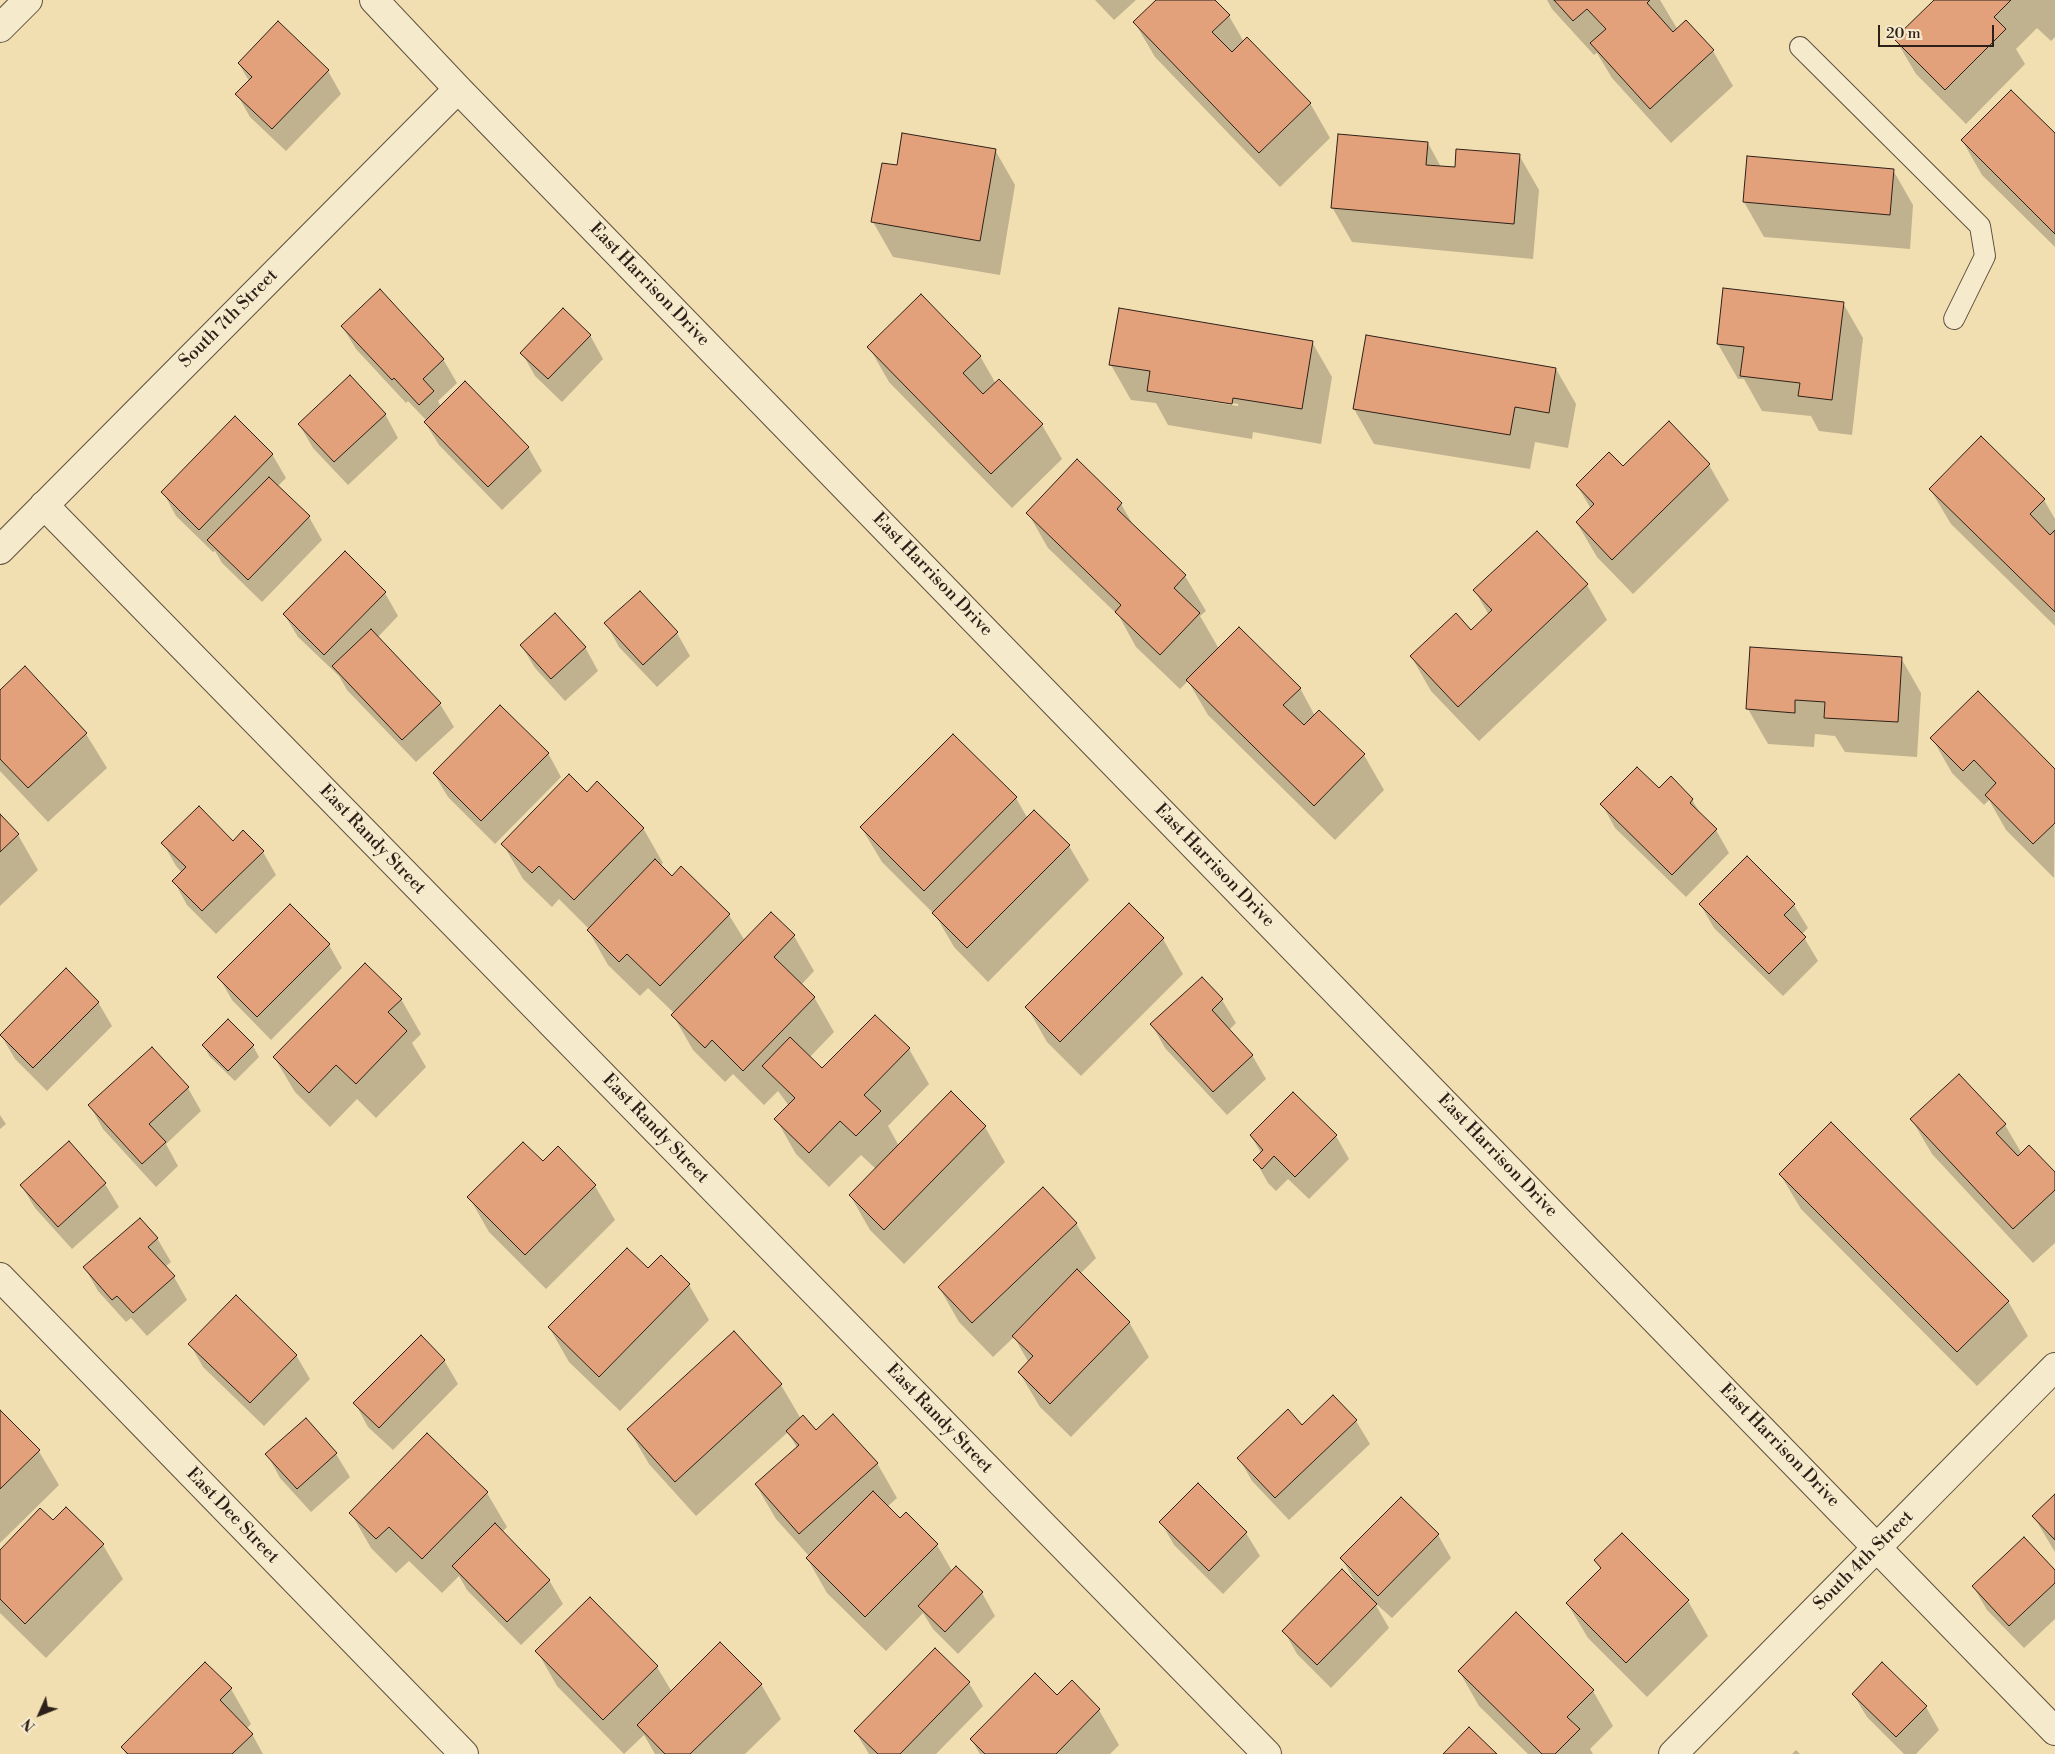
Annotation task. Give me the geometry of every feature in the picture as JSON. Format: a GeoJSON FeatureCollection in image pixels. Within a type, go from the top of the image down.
{"type":"FeatureCollection","features":[{"type":"Feature","properties":{"kind":"street"},"geometry":{"type":"LineString","coordinates":[[0,28],[28,0]]}},
{"type":"Feature","properties":{"kind":"street","name":"East Harrison Drive"},"geometry":{"type":"LineString","coordinates":[[374,0],[458,89],[2055,1731]]}},
{"type":"Feature","properties":{"kind":"street","name":"South 7th Street"},"geometry":{"type":"LineString","coordinates":[[0,550],[458,89]]}},
{"type":"Feature","properties":{"kind":"street","name":"East Randy Street"},"geometry":{"type":"LineString","coordinates":[[44,505],[1267,1754]]}},
{"type":"Feature","properties":{"kind":"street","name":"East Dee Street"},"geometry":{"type":"LineString","coordinates":[[0,1277],[464,1754]]}},
{"type":"Feature","properties":{"kind":"street","name":"South 4th Street"},"geometry":{"type":"LineString","coordinates":[[1673,1754],[2055,1367]]}},
{"type":"Feature","properties":{"kind":"lane"},"geometry":{"type":"LineString","coordinates":[[1800,46],[1980,226],[1985,256],[1954,319]]}},
{"type":"Feature","properties":{"kind":"building"},"geometry":{"type":"Polygon","coordinates":[[[1156,0],[1215,0],[1230,15],[1212,32],[1232,52],[1247,37],[1311,103],[1259,153],[1133,22],[1156,0]]]}},
{"type":"Feature","properties":{"kind":"building"},"geometry":{"type":"Polygon","coordinates":[[[1554,0],[1650,0],[1647,3],[1673,32],[1686,20],[1714,50],[1650,109],[1590,43],[1606,29],[1587,9],[1573,21],[1554,0]]]}},
{"type":"Feature","properties":{"kind":"building"},"geometry":{"type":"Polygon","coordinates":[[[1934,0],[2011,0],[1994,17],[2006,29],[1945,90],[1894,39],[1934,0]]]}},
{"type":"Feature","properties":{"kind":"building"},"geometry":{"type":"Polygon","coordinates":[[[278,21],[329,70],[272,129],[235,94],[252,77],[238,63],[278,21]]]}},
{"type":"Feature","properties":{"kind":"building"},"geometry":{"type":"Polygon","coordinates":[[[2011,90],[2055,133],[2055,234],[1961,140],[2011,90]]]}},
{"type":"Feature","properties":{"kind":"building"},"geometry":{"type":"Polygon","coordinates":[[[902,133],[996,149],[980,241],[871,222],[882,163],[897,165],[902,133]]]}},
{"type":"Feature","properties":{"kind":"building"},"geometry":{"type":"Polygon","coordinates":[[[1338,134],[1428,142],[1426,165],[1455,167],[1456,149],[1520,154],[1514,224],[1331,208],[1338,134]]]}},
{"type":"Feature","properties":{"kind":"building"},"geometry":{"type":"Polygon","coordinates":[[[1747,156],[1894,169],[1890,215],[1743,202],[1747,156]]]}},
{"type":"Feature","properties":{"kind":"building"},"geometry":{"type":"Polygon","coordinates":[[[1723,288],[1844,302],[1832,400],[1798,396],[1800,383],[1740,376],[1744,347],[1717,344],[1723,288]]]}},
{"type":"Feature","properties":{"kind":"building"},"geometry":{"type":"Polygon","coordinates":[[[380,289],[444,359],[423,379],[434,391],[419,405],[394,378],[392,380],[341,326],[380,289]]]}},
{"type":"Feature","properties":{"kind":"building"},"geometry":{"type":"Polygon","coordinates":[[[921,294],[981,356],[963,373],[983,394],[999,379],[1043,424],[991,474],[867,347],[921,294]]]}},
{"type":"Feature","properties":{"kind":"building"},"geometry":{"type":"Polygon","coordinates":[[[563,308],[591,335],[548,379],[520,353],[563,308]]]}},
{"type":"Feature","properties":{"kind":"building"},"geometry":{"type":"Polygon","coordinates":[[[1119,308],[1313,341],[1302,409],[1233,398],[1232,404],[1147,391],[1150,371],[1109,365],[1119,308]]]}},
{"type":"Feature","properties":{"kind":"building"},"geometry":{"type":"Polygon","coordinates":[[[1366,335],[1556,368],[1549,413],[1515,407],[1510,435],[1353,409],[1366,335]]]}},
{"type":"Feature","properties":{"kind":"building"},"geometry":{"type":"Polygon","coordinates":[[[350,375],[386,414],[334,462],[298,424],[350,375]]]}},
{"type":"Feature","properties":{"kind":"building"},"geometry":{"type":"Polygon","coordinates":[[[465,381],[529,447],[488,487],[424,422],[465,381]]]}},
{"type":"Feature","properties":{"kind":"building"},"geometry":{"type":"Polygon","coordinates":[[[235,416],[273,454],[199,530],[161,492],[235,416]]]}},
{"type":"Feature","properties":{"kind":"building"},"geometry":{"type":"Polygon","coordinates":[[[1669,421],[1710,464],[1612,560],[1576,522],[1594,504],[1576,485],[1609,452],[1623,466],[1669,421]]]}},
{"type":"Feature","properties":{"kind":"building"},"geometry":{"type":"Polygon","coordinates":[[[1981,436],[2045,499],[2030,514],[2050,535],[2055,530],[2055,612],[1929,489],[1981,436]]]}},
{"type":"Feature","properties":{"kind":"building"},"geometry":{"type":"Polygon","coordinates":[[[1077,459],[1122,503],[1117,509],[1186,575],[1174,588],[1200,613],[1160,655],[1115,612],[1121,605],[1026,513],[1077,459]]]}},
{"type":"Feature","properties":{"kind":"building"},"geometry":{"type":"Polygon","coordinates":[[[269,477],[310,516],[248,580],[207,540],[269,477]]]}},
{"type":"Feature","properties":{"kind":"building"},"geometry":{"type":"Polygon","coordinates":[[[1537,531],[1588,584],[1458,707],[1410,656],[1456,613],[1471,630],[1492,610],[1473,590],[1537,531]]]}},
{"type":"Feature","properties":{"kind":"building"},"geometry":{"type":"Polygon","coordinates":[[[345,551],[386,592],[324,655],[283,614],[345,551]]]}},
{"type":"Feature","properties":{"kind":"building"},"geometry":{"type":"Polygon","coordinates":[[[640,591],[678,632],[643,665],[604,623],[640,591]]]}},
{"type":"Feature","properties":{"kind":"building"},"geometry":{"type":"Polygon","coordinates":[[[555,613],[586,647],[551,679],[520,645],[555,613]]]}},
{"type":"Feature","properties":{"kind":"building"},"geometry":{"type":"Polygon","coordinates":[[[1239,627],[1301,688],[1283,705],[1304,725],[1319,710],[1365,754],[1314,806],[1186,680],[1239,627]]]}},
{"type":"Feature","properties":{"kind":"building"},"geometry":{"type":"Polygon","coordinates":[[[371,629],[441,703],[402,740],[332,666],[371,629]]]}},
{"type":"Feature","properties":{"kind":"building"},"geometry":{"type":"Polygon","coordinates":[[[1750,647],[1902,657],[1898,722],[1824,718],[1825,702],[1795,700],[1795,713],[1746,709],[1750,647]]]}},
{"type":"Feature","properties":{"kind":"building"},"geometry":{"type":"Polygon","coordinates":[[[25,666],[87,733],[28,788],[0,759],[0,690],[25,666]]]}},
{"type":"Feature","properties":{"kind":"building"},"geometry":{"type":"Polygon","coordinates":[[[1978,691],[2055,769],[2055,823],[2033,844],[1985,795],[1996,783],[1974,760],[1963,771],[1930,738],[1978,691]]]}},
{"type":"Feature","properties":{"kind":"building"},"geometry":{"type":"Polygon","coordinates":[[[500,705],[549,753],[481,821],[433,773],[500,705]]]}},
{"type":"Feature","properties":{"kind":"building"},"geometry":{"type":"Polygon","coordinates":[[[953,734],[1017,797],[924,891],[860,827],[953,734]]]}},
{"type":"Feature","properties":{"kind":"building"},"geometry":{"type":"Polygon","coordinates":[[[1637,767],[1659,788],[1671,776],[1693,799],[1690,803],[1717,829],[1672,875],[1600,804],[1637,767]]]}},
{"type":"Feature","properties":{"kind":"building"},"geometry":{"type":"Polygon","coordinates":[[[569,774],[587,792],[597,781],[644,828],[574,900],[539,866],[532,873],[501,844],[569,774]]]}},
{"type":"Feature","properties":{"kind":"building"},"geometry":{"type":"Polygon","coordinates":[[[199,806],[233,841],[243,830],[264,851],[202,911],[172,881],[186,867],[161,843],[199,806]]]}},
{"type":"Feature","properties":{"kind":"building"},"geometry":{"type":"Polygon","coordinates":[[[1034,810],[1070,845],[967,948],[932,913],[1034,810]]]}},
{"type":"Feature","properties":{"kind":"building"},"geometry":{"type":"Polygon","coordinates":[[[0,814],[19,834],[0,852],[0,814]]]}},
{"type":"Feature","properties":{"kind":"building"},"geometry":{"type":"Polygon","coordinates":[[[1747,856],[1795,904],[1784,915],[1806,937],[1769,974],[1699,904],[1747,856]]]}},
{"type":"Feature","properties":{"kind":"building"},"geometry":{"type":"Polygon","coordinates":[[[655,859],[672,876],[681,866],[730,914],[660,986],[627,954],[619,962],[587,930],[655,859]]]}},
{"type":"Feature","properties":{"kind":"building"},"geometry":{"type":"Polygon","coordinates":[[[1129,903],[1164,938],[1060,1042],[1025,1007],[1129,903]]]}},
{"type":"Feature","properties":{"kind":"building"},"geometry":{"type":"Polygon","coordinates":[[[290,904],[330,944],[257,1017],[217,977],[290,904]]]}},
{"type":"Feature","properties":{"kind":"building"},"geometry":{"type":"Polygon","coordinates":[[[771,912],[795,935],[774,957],[815,997],[743,1071],[712,1040],[705,1048],[671,1015],[771,912]]]}},
{"type":"Feature","properties":{"kind":"building"},"geometry":{"type":"Polygon","coordinates":[[[365,963],[402,999],[388,1012],[407,1031],[356,1084],[336,1065],[309,1093],[273,1057],[365,963]]]}},
{"type":"Feature","properties":{"kind":"building"},"geometry":{"type":"Polygon","coordinates":[[[66,968],[99,1002],[33,1068],[0,1035],[66,968]]]}},
{"type":"Feature","properties":{"kind":"building"},"geometry":{"type":"Polygon","coordinates":[[[1202,977],[1223,999],[1212,1010],[1253,1055],[1213,1092],[1150,1024],[1202,977]]]}},
{"type":"Feature","properties":{"kind":"building"},"geometry":{"type":"Polygon","coordinates":[[[875,1015],[910,1048],[864,1095],[881,1111],[856,1136],[840,1121],[809,1153],[774,1119],[795,1098],[762,1066],[790,1037],[822,1068],[875,1015]]]}},
{"type":"Feature","properties":{"kind":"building"},"geometry":{"type":"Polygon","coordinates":[[[228,1019],[254,1045],[228,1071],[202,1045],[228,1019]]]}},
{"type":"Feature","properties":{"kind":"building"},"geometry":{"type":"Polygon","coordinates":[[[152,1047],[189,1087],[149,1124],[166,1142],[142,1164],[88,1105],[152,1047]]]}},
{"type":"Feature","properties":{"kind":"building"},"geometry":{"type":"Polygon","coordinates":[[[1959,1074],[2006,1124],[1996,1133],[2018,1156],[2029,1145],[2055,1172],[2055,1190],[2013,1229],[1910,1119],[1959,1074]]]}},
{"type":"Feature","properties":{"kind":"building"},"geometry":{"type":"Polygon","coordinates":[[[951,1091],[986,1126],[884,1230],[849,1195],[951,1091]]]}},
{"type":"Feature","properties":{"kind":"building"},"geometry":{"type":"Polygon","coordinates":[[[1293,1092],[1337,1135],[1295,1177],[1274,1156],[1262,1169],[1253,1160],[1263,1150],[1250,1135],[1293,1092]]]}},
{"type":"Feature","properties":{"kind":"building"},"geometry":{"type":"Polygon","coordinates":[[[1831,1122],[2009,1301],[1957,1352],[1779,1174],[1831,1122]]]}},
{"type":"Feature","properties":{"kind":"building"},"geometry":{"type":"Polygon","coordinates":[[[69,1141],[106,1183],[58,1227],[20,1185],[69,1141]]]}},
{"type":"Feature","properties":{"kind":"building"},"geometry":{"type":"Polygon","coordinates":[[[523,1142],[543,1161],[558,1146],[596,1185],[525,1255],[467,1197],[523,1142]]]}},
{"type":"Feature","properties":{"kind":"building"},"geometry":{"type":"Polygon","coordinates":[[[1043,1187],[1077,1223],[972,1323],[938,1287],[1043,1187]]]}},
{"type":"Feature","properties":{"kind":"building"},"geometry":{"type":"Polygon","coordinates":[[[140,1218],[158,1238],[148,1247],[175,1276],[133,1313],[117,1296],[112,1300],[83,1267],[140,1218]]]}},
{"type":"Feature","properties":{"kind":"building"},"geometry":{"type":"Polygon","coordinates":[[[627,1248],[648,1268],[661,1255],[690,1284],[599,1377],[548,1327],[627,1248]]]}},
{"type":"Feature","properties":{"kind":"building"},"geometry":{"type":"Polygon","coordinates":[[[1077,1269],[1130,1322],[1050,1404],[1018,1372],[1033,1356],[1012,1336],[1077,1269]]]}},
{"type":"Feature","properties":{"kind":"building"},"geometry":{"type":"Polygon","coordinates":[[[236,1295],[297,1355],[250,1403],[188,1344],[236,1295]]]}},
{"type":"Feature","properties":{"kind":"building"},"geometry":{"type":"Polygon","coordinates":[[[734,1331],[782,1384],[675,1482],[627,1429],[734,1331]]]}},
{"type":"Feature","properties":{"kind":"building"},"geometry":{"type":"Polygon","coordinates":[[[421,1335],[445,1360],[379,1428],[353,1403],[421,1335]]]}},
{"type":"Feature","properties":{"kind":"building"},"geometry":{"type":"Polygon","coordinates":[[[1333,1395],[1357,1420],[1275,1498],[1237,1458],[1288,1409],[1302,1425],[1333,1395]]]}},
{"type":"Feature","properties":{"kind":"building"},"geometry":{"type":"Polygon","coordinates":[[[0,1410],[40,1450],[0,1489],[0,1410]]]}},
{"type":"Feature","properties":{"kind":"building"},"geometry":{"type":"Polygon","coordinates":[[[833,1414],[878,1463],[799,1534],[755,1484],[799,1445],[786,1431],[803,1415],[816,1430],[833,1414]]]}},
{"type":"Feature","properties":{"kind":"building"},"geometry":{"type":"Polygon","coordinates":[[[306,1418],[337,1453],[297,1489],[265,1454],[306,1418]]]}},
{"type":"Feature","properties":{"kind":"building"},"geometry":{"type":"Polygon","coordinates":[[[427,1433],[488,1492],[422,1559],[389,1527],[376,1539],[349,1513],[427,1433]]]}},
{"type":"Feature","properties":{"kind":"building"},"geometry":{"type":"Polygon","coordinates":[[[1198,1483],[1247,1532],[1209,1571],[1159,1522],[1198,1483]]]}},
{"type":"Feature","properties":{"kind":"building"},"geometry":{"type":"Polygon","coordinates":[[[873,1491],[900,1518],[906,1512],[938,1544],[865,1617],[806,1558],[873,1491]]]}},
{"type":"Feature","properties":{"kind":"building"},"geometry":{"type":"Polygon","coordinates":[[[2055,1494],[2055,1540],[2032,1516],[2055,1494]]]}},
{"type":"Feature","properties":{"kind":"building"},"geometry":{"type":"Polygon","coordinates":[[[1401,1497],[1439,1534],[1378,1596],[1340,1558],[1401,1497]]]}},
{"type":"Feature","properties":{"kind":"building"},"geometry":{"type":"Polygon","coordinates":[[[66,1507],[104,1544],[25,1624],[0,1599],[0,1550],[40,1508],[53,1520],[66,1507]]]}},
{"type":"Feature","properties":{"kind":"building"},"geometry":{"type":"Polygon","coordinates":[[[495,1523],[550,1580],[507,1622],[452,1566],[495,1523]]]}},
{"type":"Feature","properties":{"kind":"building"},"geometry":{"type":"Polygon","coordinates":[[[1622,1533],[1689,1600],[1626,1663],[1566,1603],[1601,1568],[1594,1560],[1622,1533]]]}},
{"type":"Feature","properties":{"kind":"building"},"geometry":{"type":"Polygon","coordinates":[[[2024,1537],[2055,1570],[2055,1583],[2009,1626],[1972,1586],[2024,1537]]]}},
{"type":"Feature","properties":{"kind":"building"},"geometry":{"type":"Polygon","coordinates":[[[956,1566],[983,1592],[945,1632],[918,1606],[956,1566]]]}},
{"type":"Feature","properties":{"kind":"building"},"geometry":{"type":"Polygon","coordinates":[[[1342,1569],[1377,1604],[1317,1665],[1282,1631],[1342,1569]]]}},
{"type":"Feature","properties":{"kind":"building"},"geometry":{"type":"Polygon","coordinates":[[[590,1597],[658,1666],[603,1720],[535,1651],[590,1597]]]}},
{"type":"Feature","properties":{"kind":"building"},"geometry":{"type":"Polygon","coordinates":[[[1516,1612],[1594,1690],[1567,1717],[1580,1729],[1555,1754],[1542,1754],[1458,1671],[1516,1612]]]}},
{"type":"Feature","properties":{"kind":"building"},"geometry":{"type":"Polygon","coordinates":[[[720,1642],[762,1684],[690,1754],[665,1754],[637,1725],[720,1642]]]}},
{"type":"Feature","properties":{"kind":"building"},"geometry":{"type":"Polygon","coordinates":[[[935,1648],[970,1682],[900,1754],[878,1754],[854,1731],[935,1648]]]}},
{"type":"Feature","properties":{"kind":"building"},"geometry":{"type":"Polygon","coordinates":[[[205,1662],[232,1688],[220,1700],[253,1734],[232,1754],[128,1754],[121,1747],[205,1662]]]}},
{"type":"Feature","properties":{"kind":"building"},"geometry":{"type":"Polygon","coordinates":[[[1882,1662],[1927,1706],[1896,1737],[1852,1694],[1882,1662]]]}},
{"type":"Feature","properties":{"kind":"building"},"geometry":{"type":"Polygon","coordinates":[[[1035,1673],[1057,1695],[1072,1680],[1100,1709],[1056,1754],[985,1754],[970,1739],[1035,1673]]]}},
{"type":"Feature","properties":{"kind":"building"},"geometry":{"type":"Polygon","coordinates":[[[1469,1727],[1497,1754],[1443,1754],[1469,1727]]]}}]}
